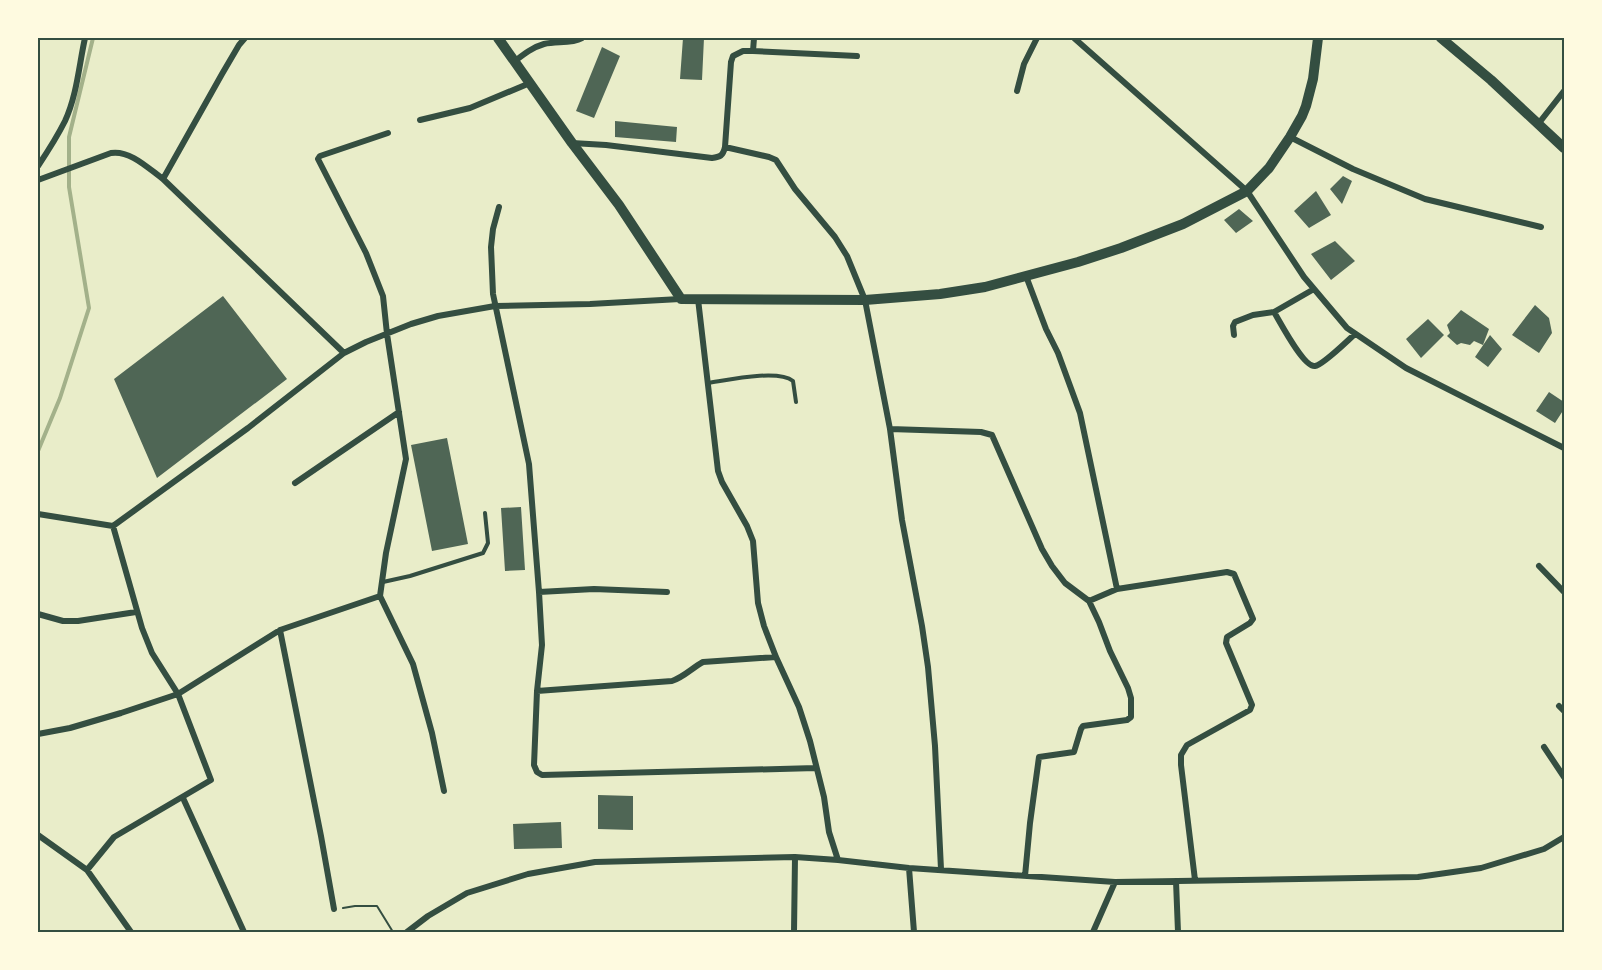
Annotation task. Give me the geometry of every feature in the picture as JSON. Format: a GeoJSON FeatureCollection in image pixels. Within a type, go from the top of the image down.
{"type":"FeatureCollection","features":[{"type":"Feature","properties":{"kind":"main road"},"geometry":{"type":"LineString","coordinates":[[498,38],[619,206],[681,299],[865,300],[940,294],[986,287],[1078,262],[1183,224],[1247,192],[1269,168],[1302,117],[1313,79],[1318,38]]}},
{"type":"Feature","properties":{"kind":"main road"},"geometry":{"type":"LineString","coordinates":[[1441,38],[1491,80],[1564,148]]}},
{"type":"Feature","properties":{"kind":"street"},"geometry":{"type":"LineString","coordinates":[[38,166],[66,119],[74,96],[85,38]]}},
{"type":"Feature","properties":{"kind":"street"},"geometry":{"type":"LineString","coordinates":[[163,179],[245,38]]}},
{"type":"Feature","properties":{"kind":"street"},"geometry":{"type":"LineString","coordinates":[[515,61],[543,44],[576,41],[582,38]]}},
{"type":"Feature","properties":{"kind":"street"},"geometry":{"type":"LineString","coordinates":[[753,51],[754,38]]}},
{"type":"Feature","properties":{"kind":"street"},"geometry":{"type":"LineString","coordinates":[[1017,91],[1024,64],[1037,38]]}},
{"type":"Feature","properties":{"kind":"street"},"geometry":{"type":"LineString","coordinates":[[1074,38],[1247,192],[1304,277],[1347,328],[1406,368],[1564,448]]}},
{"type":"Feature","properties":{"kind":"street"},"geometry":{"type":"LineString","coordinates":[[572,143],[720,157],[725,147],[733,56],[743,51],[753,51],[857,56]]}},
{"type":"Feature","properties":{"kind":"street"},"geometry":{"type":"LineString","coordinates":[[420,120],[470,108],[530,82]]}},
{"type":"Feature","properties":{"kind":"street"},"geometry":{"type":"LineString","coordinates":[[1539,123],[1564,91]]}},
{"type":"Feature","properties":{"kind":"street"},"geometry":{"type":"LineString","coordinates":[[388,133],[320,156],[318,159],[366,253],[383,296],[406,464],[386,553],[380,596],[413,664],[432,733],[444,791]]}},
{"type":"Feature","properties":{"kind":"street"},"geometry":{"type":"LineString","coordinates":[[1290,137],[1353,169],[1425,200],[1541,226]]}},
{"type":"Feature","properties":{"kind":"street"},"geometry":{"type":"LineString","coordinates":[[725,147],[776,160],[795,189],[836,237],[847,256],[865,300],[890,429],[902,520],[928,667],[935,746],[941,869]]}},
{"type":"Feature","properties":{"kind":"street"},"geometry":{"type":"LineString","coordinates":[[38,180],[111,153],[120,152],[130,156],[163,179],[344,353]]}},
{"type":"Feature","properties":{"kind":"street"},"geometry":{"type":"LineString","coordinates":[[499,207],[491,247],[495,306],[529,464],[539,592],[542,645],[537,691],[534,765],[537,772],[542,775],[816,768]]}},
{"type":"Feature","properties":{"kind":"street"},"geometry":{"type":"LineString","coordinates":[[1026,276],[1046,329],[1059,353],[1080,413],[1117,589]]}},
{"type":"Feature","properties":{"kind":"street"},"geometry":{"type":"LineString","coordinates":[[1233,335],[1235,322],[1253,315],[1274,312],[1314,289]]}},
{"type":"Feature","properties":{"kind":"street"},"geometry":{"type":"LineString","coordinates":[[38,514],[113,526],[248,428],[344,353],[411,324],[438,316],[495,306],[681,299]]}},
{"type":"Feature","properties":{"kind":"street"},"geometry":{"type":"LineString","coordinates":[[698,299],[718,471],[753,540],[758,603],[764,626],[799,707],[810,741],[824,797],[829,832],[838,860]]}},
{"type":"Feature","properties":{"kind":"street"},"geometry":{"type":"LineString","coordinates":[[1274,312],[1312,367],[1323,362],[1355,334]]}},
{"type":"Feature","properties":{"kind":"street"},"geometry":{"type":"LineString","coordinates":[[295,483],[399,412]]}},
{"type":"Feature","properties":{"kind":"street"},"geometry":{"type":"LineString","coordinates":[[890,429],[981,432],[992,435],[1041,549],[1065,583],[1089,601],[1128,688],[1131,698],[1131,717],[1127,720],[1083,726],[1074,752],[1039,757],[1025,876]]}},
{"type":"Feature","properties":{"kind":"street"},"geometry":{"type":"LineString","coordinates":[[87,870],[114,837],[211,780],[178,694],[152,653],[136,612],[113,526]]}},
{"type":"Feature","properties":{"kind":"street"},"geometry":{"type":"LineString","coordinates":[[1539,566],[1564,592]]}},
{"type":"Feature","properties":{"kind":"street"},"geometry":{"type":"LineString","coordinates":[[1089,601],[1117,589],[1227,572],[1233,574],[1253,619],[1227,637],[1226,643],[1252,705],[1250,710],[1187,745],[1181,755],[1195,880]]}},
{"type":"Feature","properties":{"kind":"street"},"geometry":{"type":"LineString","coordinates":[[539,592],[594,589],[667,592]]}},
{"type":"Feature","properties":{"kind":"street"},"geometry":{"type":"LineString","coordinates":[[38,734],[70,728],[178,694],[280,630],[380,596]]}},
{"type":"Feature","properties":{"kind":"street"},"geometry":{"type":"LineString","coordinates":[[38,614],[63,621],[78,621],[136,612]]}},
{"type":"Feature","properties":{"kind":"street"},"geometry":{"type":"LineString","coordinates":[[280,630],[334,909]]}},
{"type":"Feature","properties":{"kind":"street"},"geometry":{"type":"LineString","coordinates":[[537,691],[672,681],[681,678],[703,662],[776,657]]}},
{"type":"Feature","properties":{"kind":"street"},"geometry":{"type":"LineString","coordinates":[[1544,747],[1564,777]]}},
{"type":"Feature","properties":{"kind":"street"},"geometry":{"type":"LineString","coordinates":[[183,798],[244,933]]}},
{"type":"Feature","properties":{"kind":"street"},"geometry":{"type":"LineString","coordinates":[[38,835],[87,870],[131,933]]}},
{"type":"Feature","properties":{"kind":"street"},"geometry":{"type":"LineString","coordinates":[[407,933],[428,916],[467,893],[528,874],[595,862],[795,857],[909,868],[1115,882],[1418,877],[1481,868],[1544,849],[1564,837]]}},
{"type":"Feature","properties":{"kind":"street"},"geometry":{"type":"LineString","coordinates":[[794,933],[795,857]]}},
{"type":"Feature","properties":{"kind":"street"},"geometry":{"type":"LineString","coordinates":[[909,868],[914,933]]}},
{"type":"Feature","properties":{"kind":"street"},"geometry":{"type":"LineString","coordinates":[[1176,881],[1178,933]]}},
{"type":"Feature","properties":{"kind":"street"},"geometry":{"type":"LineString","coordinates":[[1093,933],[1115,882]]}},
{"type":"Feature","properties":{"kind":"lane"},"geometry":{"type":"LineString","coordinates":[[708,383],[761,375],[788,377],[793,381],[796,402]]}},
{"type":"Feature","properties":{"kind":"lane"},"geometry":{"type":"LineString","coordinates":[[382,582],[410,576],[483,553],[488,543],[485,513]]}},
{"type":"Feature","properties":{"kind":"path"},"geometry":{"type":"LineString","coordinates":[[334,909],[377,906],[393,933]]}},
{"type":"Feature","properties":{"kind":"building"},"geometry":{"type":"Polygon","coordinates":[[[683,38],[704,38],[702,80],[680,79],[683,38]]]}},
{"type":"Feature","properties":{"kind":"building"},"geometry":{"type":"Polygon","coordinates":[[[602,47],[620,56],[594,118],[576,111],[602,47]]]}},
{"type":"Feature","properties":{"kind":"building"},"geometry":{"type":"Polygon","coordinates":[[[615,121],[677,127],[676,142],[615,137],[615,121]]]}},
{"type":"Feature","properties":{"kind":"building"},"geometry":{"type":"Polygon","coordinates":[[[1343,176],[1352,181],[1342,204],[1330,189],[1343,176]]]}},
{"type":"Feature","properties":{"kind":"building"},"geometry":{"type":"Polygon","coordinates":[[[1316,191],[1331,215],[1309,228],[1294,211],[1316,191]]]}},
{"type":"Feature","properties":{"kind":"building"},"geometry":{"type":"Polygon","coordinates":[[[1239,209],[1253,221],[1236,233],[1224,220],[1239,209]]]}},
{"type":"Feature","properties":{"kind":"building"},"geometry":{"type":"Polygon","coordinates":[[[1335,241],[1355,261],[1331,280],[1311,254],[1335,241]]]}},
{"type":"Feature","properties":{"kind":"building"},"geometry":{"type":"Polygon","coordinates":[[[223,296],[287,379],[157,478],[114,379],[223,296]]]}},
{"type":"Feature","properties":{"kind":"building"},"geometry":{"type":"Polygon","coordinates":[[[1535,305],[1549,318],[1552,333],[1539,353],[1512,335],[1535,305]]]}},
{"type":"Feature","properties":{"kind":"building"},"geometry":{"type":"Polygon","coordinates":[[[1461,310],[1489,329],[1483,345],[1474,341],[1470,345],[1461,343],[1457,345],[1447,336],[1450,333],[1447,325],[1461,310]]]}},
{"type":"Feature","properties":{"kind":"building"},"geometry":{"type":"Polygon","coordinates":[[[1428,319],[1444,335],[1421,358],[1406,339],[1428,319]]]}},
{"type":"Feature","properties":{"kind":"building"},"geometry":{"type":"Polygon","coordinates":[[[1490,335],[1502,349],[1488,367],[1475,357],[1490,335]]]}},
{"type":"Feature","properties":{"kind":"building"},"geometry":{"type":"Polygon","coordinates":[[[1549,392],[1564,402],[1564,409],[1555,423],[1536,411],[1549,392]]]}},
{"type":"Feature","properties":{"kind":"building"},"geometry":{"type":"Polygon","coordinates":[[[447,438],[468,544],[432,551],[411,445],[447,438]]]}},
{"type":"Feature","properties":{"kind":"building"},"geometry":{"type":"Polygon","coordinates":[[[521,507],[525,570],[505,571],[501,508],[521,507]]]}},
{"type":"Feature","properties":{"kind":"building"},"geometry":{"type":"Polygon","coordinates":[[[598,795],[633,796],[633,830],[598,829],[598,795]]]}},
{"type":"Feature","properties":{"kind":"building"},"geometry":{"type":"Polygon","coordinates":[[[561,822],[562,848],[514,849],[513,824],[561,822]]]}},
{"type":"Feature","properties":{"kind":"waterway"},"geometry":{"type":"LineString","coordinates":[[38,451],[60,398],[89,308],[69,187],[69,137],[93,38]]}}]}
